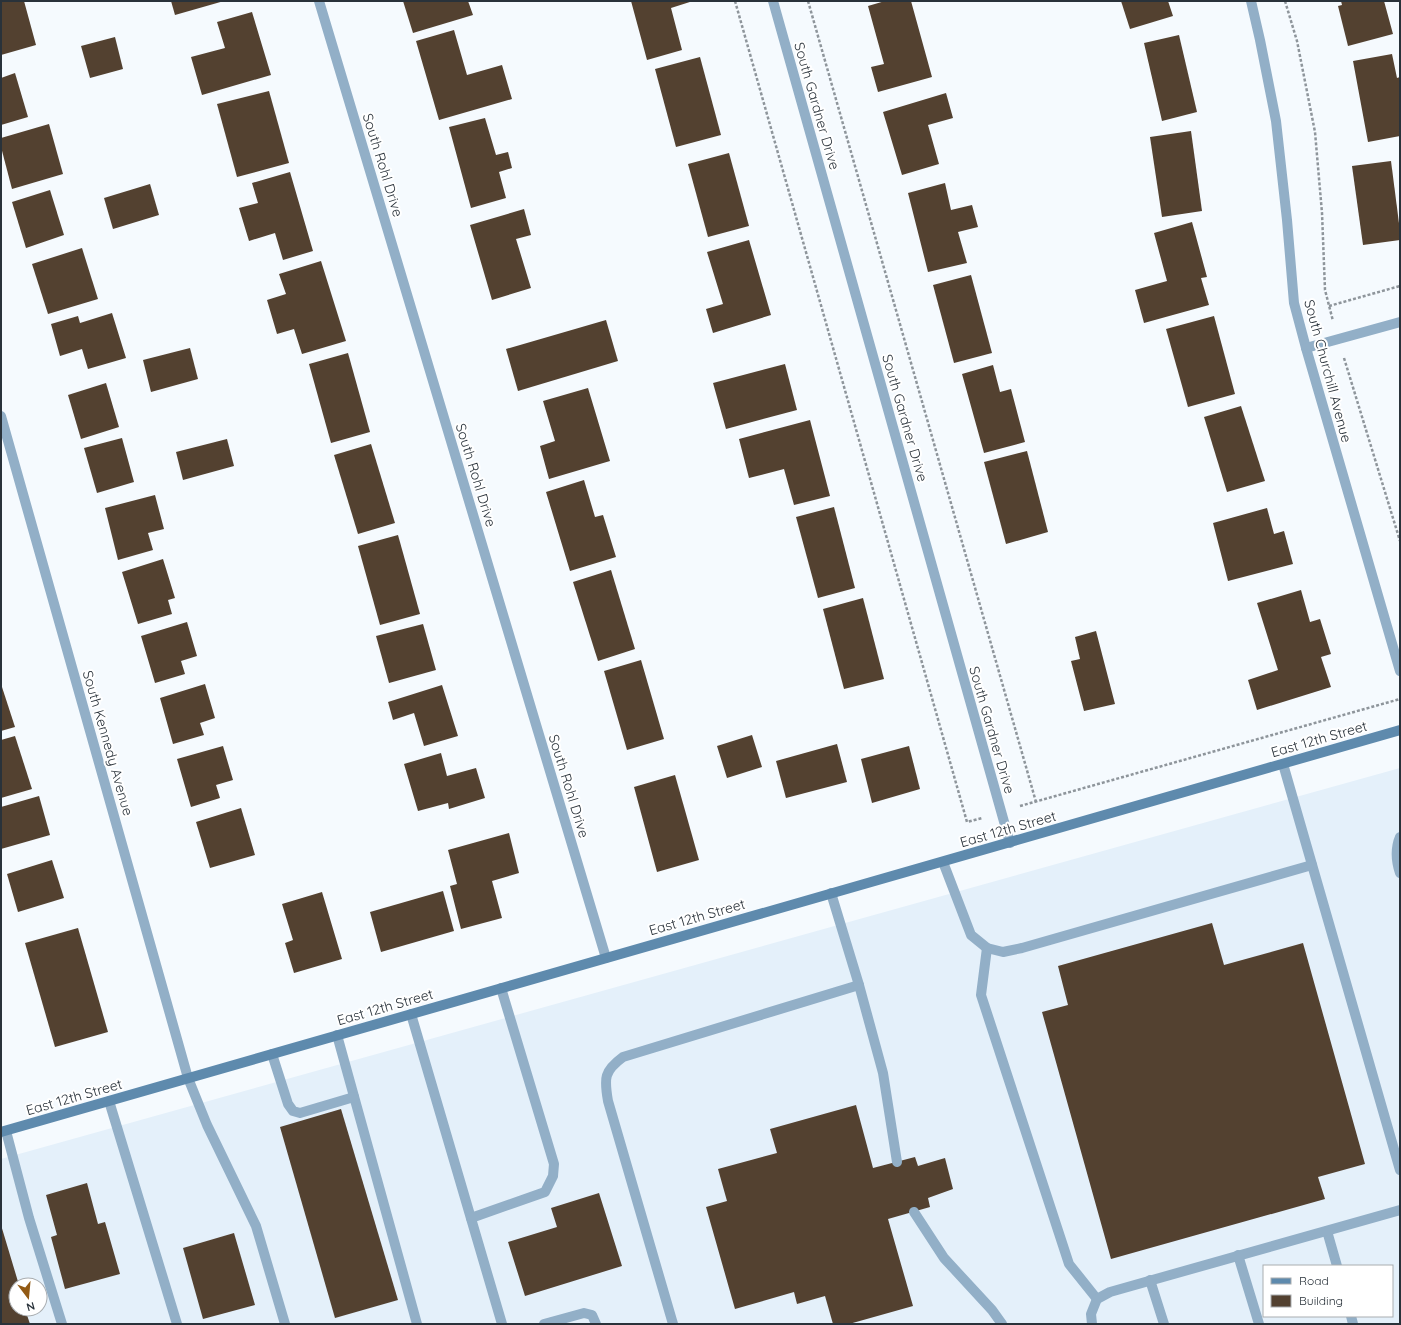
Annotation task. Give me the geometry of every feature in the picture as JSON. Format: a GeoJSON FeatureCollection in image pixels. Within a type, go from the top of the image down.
{"type":"FeatureCollection","features":[{"type":"Feature","properties":{"kind":"street","name":"South Rohl Drive"},"geometry":{"type":"LineString","coordinates":[[319,1],[606,958]]}},
{"type":"Feature","properties":{"kind":"street","name":"South Gardner Drive"},"geometry":{"type":"LineString","coordinates":[[773,1],[1010,843]]}},
{"type":"Feature","properties":{"kind":"street","name":"South Churchill Avenue"},"geometry":{"type":"LineString","coordinates":[[1251,1],[1276,121],[1287,220],[1294,303],[1400,671]]}},
{"type":"Feature","properties":{"kind":"street"},"geometry":{"type":"LineString","coordinates":[[1306,348],[1400,322]]}},
{"type":"Feature","properties":{"kind":"street","name":"South Kennedy Avenue"},"geometry":{"type":"LineString","coordinates":[[1,416],[188,1078],[207,1125],[256,1226],[285,1324]]}},
{"type":"Feature","properties":{"kind":"street","name":"East 12th Street"},"geometry":{"type":"LineString","coordinates":[[3,1132],[1400,730]]}},
{"type":"Feature","properties":{"kind":"street"},"geometry":{"type":"LineString","coordinates":[[1284,764],[1400,1170]]}},
{"type":"Feature","properties":{"kind":"street"},"geometry":{"type":"LineString","coordinates":[[1400,837],[1396,845],[1397,865],[1400,873]]}},
{"type":"Feature","properties":{"kind":"street"},"geometry":{"type":"LineString","coordinates":[[943,862],[971,935],[986,948],[1003,952],[1022,948],[1312,865]]}},
{"type":"Feature","properties":{"kind":"street"},"geometry":{"type":"LineString","coordinates":[[831,893],[859,985],[883,1073],[897,1162]]}},
{"type":"Feature","properties":{"kind":"street"},"geometry":{"type":"LineString","coordinates":[[986,948],[982,995],[1069,1264],[1096,1299]]}},
{"type":"Feature","properties":{"kind":"street"},"geometry":{"type":"LineString","coordinates":[[673,1324],[608,1101],[606,1087],[607,1074],[612,1065],[623,1057],[859,985]]}},
{"type":"Feature","properties":{"kind":"street"},"geometry":{"type":"LineString","coordinates":[[471,1218],[545,1192],[553,1176],[554,1164],[501,988]]}},
{"type":"Feature","properties":{"kind":"street"},"geometry":{"type":"LineString","coordinates":[[411,1014],[502,1324]]}},
{"type":"Feature","properties":{"kind":"street"},"geometry":{"type":"LineString","coordinates":[[337,1035],[417,1324]]}},
{"type":"Feature","properties":{"kind":"street"},"geometry":{"type":"LineString","coordinates":[[272,1054],[288,1104],[293,1111],[300,1113],[354,1097]]}},
{"type":"Feature","properties":{"kind":"street"},"geometry":{"type":"LineString","coordinates":[[109,1101],[177,1324]]}},
{"type":"Feature","properties":{"kind":"street"},"geometry":{"type":"LineString","coordinates":[[3,1132],[62,1324]]}},
{"type":"Feature","properties":{"kind":"street"},"geometry":{"type":"LineString","coordinates":[[1092,1324],[1091,1314],[1096,1299],[1110,1292],[1400,1210]]}},
{"type":"Feature","properties":{"kind":"street"},"geometry":{"type":"LineString","coordinates":[[914,1212],[944,1258],[992,1310],[1002,1324]]}},
{"type":"Feature","properties":{"kind":"street"},"geometry":{"type":"LineString","coordinates":[[1327,1230],[1337,1265]]}},
{"type":"Feature","properties":{"kind":"street"},"geometry":{"type":"LineString","coordinates":[[1238,1256],[1259,1324]]}},
{"type":"Feature","properties":{"kind":"street"},"geometry":{"type":"LineString","coordinates":[[1150,1280],[1164,1324]]}},
{"type":"Feature","properties":{"kind":"street"},"geometry":{"type":"LineString","coordinates":[[544,1324],[584,1313],[592,1315],[596,1324]]}},
{"type":"Feature","properties":{"kind":"path"},"geometry":{"type":"LineString","coordinates":[[735,1],[967,822],[1400,699]]}},
{"type":"Feature","properties":{"kind":"path"},"geometry":{"type":"LineString","coordinates":[[808,1],[1036,802]]}},
{"type":"Feature","properties":{"kind":"path"},"geometry":{"type":"LineString","coordinates":[[1285,1],[1297,41],[1315,132],[1322,213],[1325,290],[1338,339],[1400,541]]}},
{"type":"Feature","properties":{"kind":"path"},"geometry":{"type":"LineString","coordinates":[[1329,306],[1400,286]]}},
{"type":"Feature","properties":{"kind":"shaded area"},"geometry":{"type":"Polygon","coordinates":[[[1400,768],[1400,1324],[1,1324],[1,1159],[1400,768]]]}},
{"type":"Feature","properties":{"kind":"building"},"geometry":{"type":"Polygon","coordinates":[[[1,1],[24,1],[36,45],[1,55],[1,1]]]}},
{"type":"Feature","properties":{"kind":"building"},"geometry":{"type":"Polygon","coordinates":[[[171,1],[224,1],[175,15],[171,1]]]}},
{"type":"Feature","properties":{"kind":"building"},"geometry":{"type":"Polygon","coordinates":[[[403,1],[468,1],[473,15],[413,33],[403,1]]]}},
{"type":"Feature","properties":{"kind":"building"},"geometry":{"type":"Polygon","coordinates":[[[631,1],[693,1],[671,8],[682,50],[647,60],[631,1]]]}},
{"type":"Feature","properties":{"kind":"building"},"geometry":{"type":"Polygon","coordinates":[[[885,1],[911,1],[932,77],[878,92],[871,67],[884,64],[868,6],[885,1]]]}},
{"type":"Feature","properties":{"kind":"building"},"geometry":{"type":"Polygon","coordinates":[[[1121,1],[1168,1],[1173,16],[1130,29],[1121,1]]]}},
{"type":"Feature","properties":{"kind":"building"},"geometry":{"type":"Polygon","coordinates":[[[1341,1],[1384,1],[1393,34],[1348,46],[1338,6],[1342,5],[1341,1]]]}},
{"type":"Feature","properties":{"kind":"building"},"geometry":{"type":"Polygon","coordinates":[[[252,12],[271,75],[202,95],[191,57],[225,48],[217,22],[252,12]]]}},
{"type":"Feature","properties":{"kind":"building"},"geometry":{"type":"Polygon","coordinates":[[[454,30],[467,75],[502,65],[512,99],[439,120],[416,41],[454,30]]]}},
{"type":"Feature","properties":{"kind":"building"},"geometry":{"type":"Polygon","coordinates":[[[1179,35],[1197,112],[1162,121],[1144,43],[1179,35]]]}},
{"type":"Feature","properties":{"kind":"building"},"geometry":{"type":"Polygon","coordinates":[[[115,37],[123,69],[90,78],[81,46],[115,37]]]}},
{"type":"Feature","properties":{"kind":"building"},"geometry":{"type":"Polygon","coordinates":[[[1392,54],[1397,78],[1400,77],[1400,136],[1368,142],[1353,61],[1392,54]]]}},
{"type":"Feature","properties":{"kind":"building"},"geometry":{"type":"Polygon","coordinates":[[[700,57],[721,135],[676,147],[655,69],[700,57]]]}},
{"type":"Feature","properties":{"kind":"building"},"geometry":{"type":"Polygon","coordinates":[[[15,73],[28,117],[1,125],[1,78],[15,73]]]}},
{"type":"Feature","properties":{"kind":"building"},"geometry":{"type":"Polygon","coordinates":[[[269,91],[289,163],[237,177],[217,104],[269,91]]]}},
{"type":"Feature","properties":{"kind":"building"},"geometry":{"type":"Polygon","coordinates":[[[946,93],[953,118],[928,125],[939,164],[902,175],[883,112],[946,93]]]}},
{"type":"Feature","properties":{"kind":"building"},"geometry":{"type":"Polygon","coordinates":[[[485,118],[496,155],[508,152],[512,168],[499,172],[506,198],[471,208],[449,127],[485,118]]]}},
{"type":"Feature","properties":{"kind":"building"},"geometry":{"type":"Polygon","coordinates":[[[49,124],[63,174],[12,189],[1,147],[1,138],[49,124]]]}},
{"type":"Feature","properties":{"kind":"building"},"geometry":{"type":"Polygon","coordinates":[[[1191,131],[1202,211],[1162,217],[1150,137],[1191,131]]]}},
{"type":"Feature","properties":{"kind":"building"},"geometry":{"type":"Polygon","coordinates":[[[729,153],[749,226],[708,237],[688,164],[729,153]]]}},
{"type":"Feature","properties":{"kind":"building"},"geometry":{"type":"Polygon","coordinates":[[[1391,161],[1400,240],[1363,245],[1352,166],[1391,161]]]}},
{"type":"Feature","properties":{"kind":"building"},"geometry":{"type":"Polygon","coordinates":[[[290,172],[313,251],[283,260],[275,233],[249,241],[239,208],[258,203],[252,183],[290,172]]]}},
{"type":"Feature","properties":{"kind":"building"},"geometry":{"type":"Polygon","coordinates":[[[945,183],[951,210],[972,205],[978,227],[958,232],[967,263],[928,272],[908,193],[945,183]]]}},
{"type":"Feature","properties":{"kind":"building"},"geometry":{"type":"Polygon","coordinates":[[[150,184],[159,215],[113,229],[104,198],[150,184]]]}},
{"type":"Feature","properties":{"kind":"building"},"geometry":{"type":"Polygon","coordinates":[[[50,190],[64,235],[26,248],[12,202],[50,190]]]}},
{"type":"Feature","properties":{"kind":"building"},"geometry":{"type":"Polygon","coordinates":[[[524,209],[531,235],[516,239],[531,288],[492,300],[470,225],[524,209]]]}},
{"type":"Feature","properties":{"kind":"building"},"geometry":{"type":"Polygon","coordinates":[[[1192,222],[1207,277],[1201,278],[1209,305],[1144,323],[1135,290],[1167,281],[1154,233],[1192,222]]]}},
{"type":"Feature","properties":{"kind":"building"},"geometry":{"type":"Polygon","coordinates":[[[749,240],[771,315],[713,333],[706,309],[723,304],[707,252],[749,240]]]}},
{"type":"Feature","properties":{"kind":"building"},"geometry":{"type":"Polygon","coordinates":[[[82,248],[98,299],[48,314],[32,264],[82,248]]]}},
{"type":"Feature","properties":{"kind":"building"},"geometry":{"type":"Polygon","coordinates":[[[321,261],[346,341],[302,354],[294,329],[277,334],[267,300],[286,294],[279,274],[321,261]]]}},
{"type":"Feature","properties":{"kind":"building"},"geometry":{"type":"Polygon","coordinates":[[[971,275],[992,353],[954,363],[933,285],[971,275]]]}},
{"type":"Feature","properties":{"kind":"building"},"geometry":{"type":"Polygon","coordinates":[[[112,313],[126,358],[88,369],[82,349],[60,356],[51,324],[78,316],[80,323],[112,313]]]}},
{"type":"Feature","properties":{"kind":"building"},"geometry":{"type":"Polygon","coordinates":[[[1214,316],[1235,394],[1188,407],[1166,329],[1214,316]]]}},
{"type":"Feature","properties":{"kind":"building"},"geometry":{"type":"Polygon","coordinates":[[[606,320],[618,361],[518,391],[506,349],[606,320]]]}},
{"type":"Feature","properties":{"kind":"building"},"geometry":{"type":"Polygon","coordinates":[[[190,348],[198,379],[151,392],[143,360],[190,348]]]}},
{"type":"Feature","properties":{"kind":"building"},"geometry":{"type":"Polygon","coordinates":[[[348,353],[370,432],[331,443],[309,364],[348,353]]]}},
{"type":"Feature","properties":{"kind":"building"},"geometry":{"type":"Polygon","coordinates":[[[785,364],[797,410],[726,429],[713,383],[785,364]]]}},
{"type":"Feature","properties":{"kind":"building"},"geometry":{"type":"Polygon","coordinates":[[[993,365],[1000,392],[1011,389],[1025,442],[984,453],[962,374],[993,365]]]}},
{"type":"Feature","properties":{"kind":"building"},"geometry":{"type":"Polygon","coordinates":[[[106,383],[119,427],[81,439],[68,395],[106,383]]]}},
{"type":"Feature","properties":{"kind":"building"},"geometry":{"type":"Polygon","coordinates":[[[588,388],[610,461],[549,479],[540,446],[555,441],[543,401],[588,388]]]}},
{"type":"Feature","properties":{"kind":"building"},"geometry":{"type":"Polygon","coordinates":[[[1241,406],[1265,481],[1227,492],[1204,417],[1241,406]]]}},
{"type":"Feature","properties":{"kind":"building"},"geometry":{"type":"Polygon","coordinates":[[[810,420],[830,496],[794,505],[784,469],[749,478],[739,439],[810,420]]]}},
{"type":"Feature","properties":{"kind":"building"},"geometry":{"type":"Polygon","coordinates":[[[122,438],[134,482],[97,493],[84,448],[122,438]]]}},
{"type":"Feature","properties":{"kind":"building"},"geometry":{"type":"Polygon","coordinates":[[[227,439],[234,466],[183,480],[176,452],[227,439]]]}},
{"type":"Feature","properties":{"kind":"building"},"geometry":{"type":"Polygon","coordinates":[[[371,444],[395,523],[358,534],[334,455],[371,444]]]}},
{"type":"Feature","properties":{"kind":"building"},"geometry":{"type":"Polygon","coordinates":[[[1027,451],[1048,532],[1006,544],[984,462],[1027,451]]]}},
{"type":"Feature","properties":{"kind":"building"},"geometry":{"type":"Polygon","coordinates":[[[584,480],[595,517],[603,515],[616,557],[570,571],[546,492],[584,480]]]}},
{"type":"Feature","properties":{"kind":"building"},"geometry":{"type":"Polygon","coordinates":[[[155,495],[164,529],[148,533],[153,550],[118,560],[105,508],[155,495]]]}},
{"type":"Feature","properties":{"kind":"building"},"geometry":{"type":"Polygon","coordinates":[[[834,507],[855,588],[818,598],[796,517],[834,507]]]}},
{"type":"Feature","properties":{"kind":"building"},"geometry":{"type":"Polygon","coordinates":[[[1267,508],[1274,534],[1284,531],[1293,564],[1228,581],[1213,523],[1267,508]]]}},
{"type":"Feature","properties":{"kind":"building"},"geometry":{"type":"Polygon","coordinates":[[[398,535],[420,614],[380,625],[358,546],[398,535]]]}},
{"type":"Feature","properties":{"kind":"building"},"geometry":{"type":"Polygon","coordinates":[[[163,559],[175,598],[168,600],[172,614],[138,624],[122,572],[163,559]]]}},
{"type":"Feature","properties":{"kind":"building"},"geometry":{"type":"Polygon","coordinates":[[[611,570],[635,649],[598,661],[573,582],[611,570]]]}},
{"type":"Feature","properties":{"kind":"building"},"geometry":{"type":"Polygon","coordinates":[[[1301,590],[1310,622],[1320,619],[1331,654],[1321,657],[1331,687],[1257,710],[1248,680],[1278,670],[1257,603],[1301,590]]]}},
{"type":"Feature","properties":{"kind":"building"},"geometry":{"type":"Polygon","coordinates":[[[863,598],[884,679],[844,689],[823,609],[863,598]]]}},
{"type":"Feature","properties":{"kind":"building"},"geometry":{"type":"Polygon","coordinates":[[[187,622],[197,656],[181,661],[185,674],[155,683],[141,636],[187,622]]]}},
{"type":"Feature","properties":{"kind":"building"},"geometry":{"type":"Polygon","coordinates":[[[423,624],[436,670],[389,683],[376,636],[423,624]]]}},
{"type":"Feature","properties":{"kind":"building"},"geometry":{"type":"Polygon","coordinates":[[[1096,631],[1115,704],[1084,711],[1071,661],[1080,659],[1075,637],[1096,631]]]}},
{"type":"Feature","properties":{"kind":"building"},"geometry":{"type":"Polygon","coordinates":[[[641,660],[664,739],[627,750],[604,671],[641,660]]]}},
{"type":"Feature","properties":{"kind":"building"},"geometry":{"type":"Polygon","coordinates":[[[1,684],[15,727],[1,731],[1,684]]]}},
{"type":"Feature","properties":{"kind":"building"},"geometry":{"type":"Polygon","coordinates":[[[205,684],[215,718],[200,723],[204,735],[173,744],[160,698],[205,684]]]}},
{"type":"Feature","properties":{"kind":"building"},"geometry":{"type":"Polygon","coordinates":[[[442,685],[458,736],[424,746],[414,713],[393,720],[388,702],[442,685]]]}},
{"type":"Feature","properties":{"kind":"building"},"geometry":{"type":"Polygon","coordinates":[[[752,735],[762,767],[727,778],[717,746],[752,735]]]}},
{"type":"Feature","properties":{"kind":"building"},"geometry":{"type":"Polygon","coordinates":[[[15,736],[32,789],[1,798],[1,740],[15,736]]]}},
{"type":"Feature","properties":{"kind":"building"},"geometry":{"type":"Polygon","coordinates":[[[837,744],[847,782],[786,798],[776,761],[837,744]]]}},
{"type":"Feature","properties":{"kind":"building"},"geometry":{"type":"Polygon","coordinates":[[[223,746],[233,780],[216,785],[220,798],[191,807],[177,759],[223,746]]]}},
{"type":"Feature","properties":{"kind":"building"},"geometry":{"type":"Polygon","coordinates":[[[909,746],[920,789],[872,803],[861,759],[909,746]]]}},
{"type":"Feature","properties":{"kind":"building"},"geometry":{"type":"Polygon","coordinates":[[[441,753],[447,776],[476,768],[485,798],[449,809],[448,803],[418,811],[404,764],[441,753]]]}},
{"type":"Feature","properties":{"kind":"building"},"geometry":{"type":"Polygon","coordinates":[[[675,775],[699,860],[657,872],[634,787],[675,775]]]}},
{"type":"Feature","properties":{"kind":"building"},"geometry":{"type":"Polygon","coordinates":[[[39,796],[50,835],[1,849],[1,807],[39,796]]]}},
{"type":"Feature","properties":{"kind":"building"},"geometry":{"type":"Polygon","coordinates":[[[241,808],[255,855],[210,868],[196,822],[241,808]]]}},
{"type":"Feature","properties":{"kind":"building"},"geometry":{"type":"Polygon","coordinates":[[[509,833],[519,873],[492,881],[502,918],[461,929],[450,886],[457,884],[448,850],[509,833]]]}},
{"type":"Feature","properties":{"kind":"building"},"geometry":{"type":"Polygon","coordinates":[[[52,860],[64,898],[18,912],[7,874],[52,860]]]}},
{"type":"Feature","properties":{"kind":"building"},"geometry":{"type":"Polygon","coordinates":[[[443,891],[454,931],[381,952],[370,912],[443,891]]]}},
{"type":"Feature","properties":{"kind":"building"},"geometry":{"type":"Polygon","coordinates":[[[322,892],[342,959],[294,973],[285,943],[293,940],[282,904],[322,892]]]}},
{"type":"Feature","properties":{"kind":"building"},"geometry":{"type":"Polygon","coordinates":[[[1212,923],[1224,965],[1303,943],[1365,1164],[1318,1177],[1325,1199],[1111,1259],[1042,1012],[1068,1005],[1058,966],[1212,923]]]}},
{"type":"Feature","properties":{"kind":"building"},"geometry":{"type":"Polygon","coordinates":[[[78,928],[108,1032],[55,1047],[25,943],[78,928]]]}},
{"type":"Feature","properties":{"kind":"building"},"geometry":{"type":"Polygon","coordinates":[[[856,1105],[873,1168],[915,1157],[918,1166],[945,1158],[953,1189],[928,1198],[930,1207],[888,1219],[913,1306],[849,1324],[833,1324],[825,1296],[797,1304],[794,1292],[735,1309],[706,1207],[727,1201],[718,1169],[777,1153],[770,1129],[856,1105]]]}},
{"type":"Feature","properties":{"kind":"building"},"geometry":{"type":"Polygon","coordinates":[[[341,1109],[398,1300],[335,1318],[280,1127],[341,1109]]]}},
{"type":"Feature","properties":{"kind":"building"},"geometry":{"type":"Polygon","coordinates":[[[87,1183],[98,1224],[105,1222],[120,1274],[65,1289],[51,1237],[57,1235],[46,1195],[87,1183]]]}},
{"type":"Feature","properties":{"kind":"building"},"geometry":{"type":"Polygon","coordinates":[[[599,1193],[622,1266],[525,1296],[508,1242],[557,1227],[551,1208],[599,1193]]]}},
{"type":"Feature","properties":{"kind":"building"},"geometry":{"type":"Polygon","coordinates":[[[1,1225],[17,1277],[8,1277],[8,1317],[28,1317],[30,1324],[1,1324],[1,1225]]]}},
{"type":"Feature","properties":{"kind":"building"},"geometry":{"type":"Polygon","coordinates":[[[234,1233],[255,1305],[203,1319],[183,1248],[234,1233]]]}}]}
